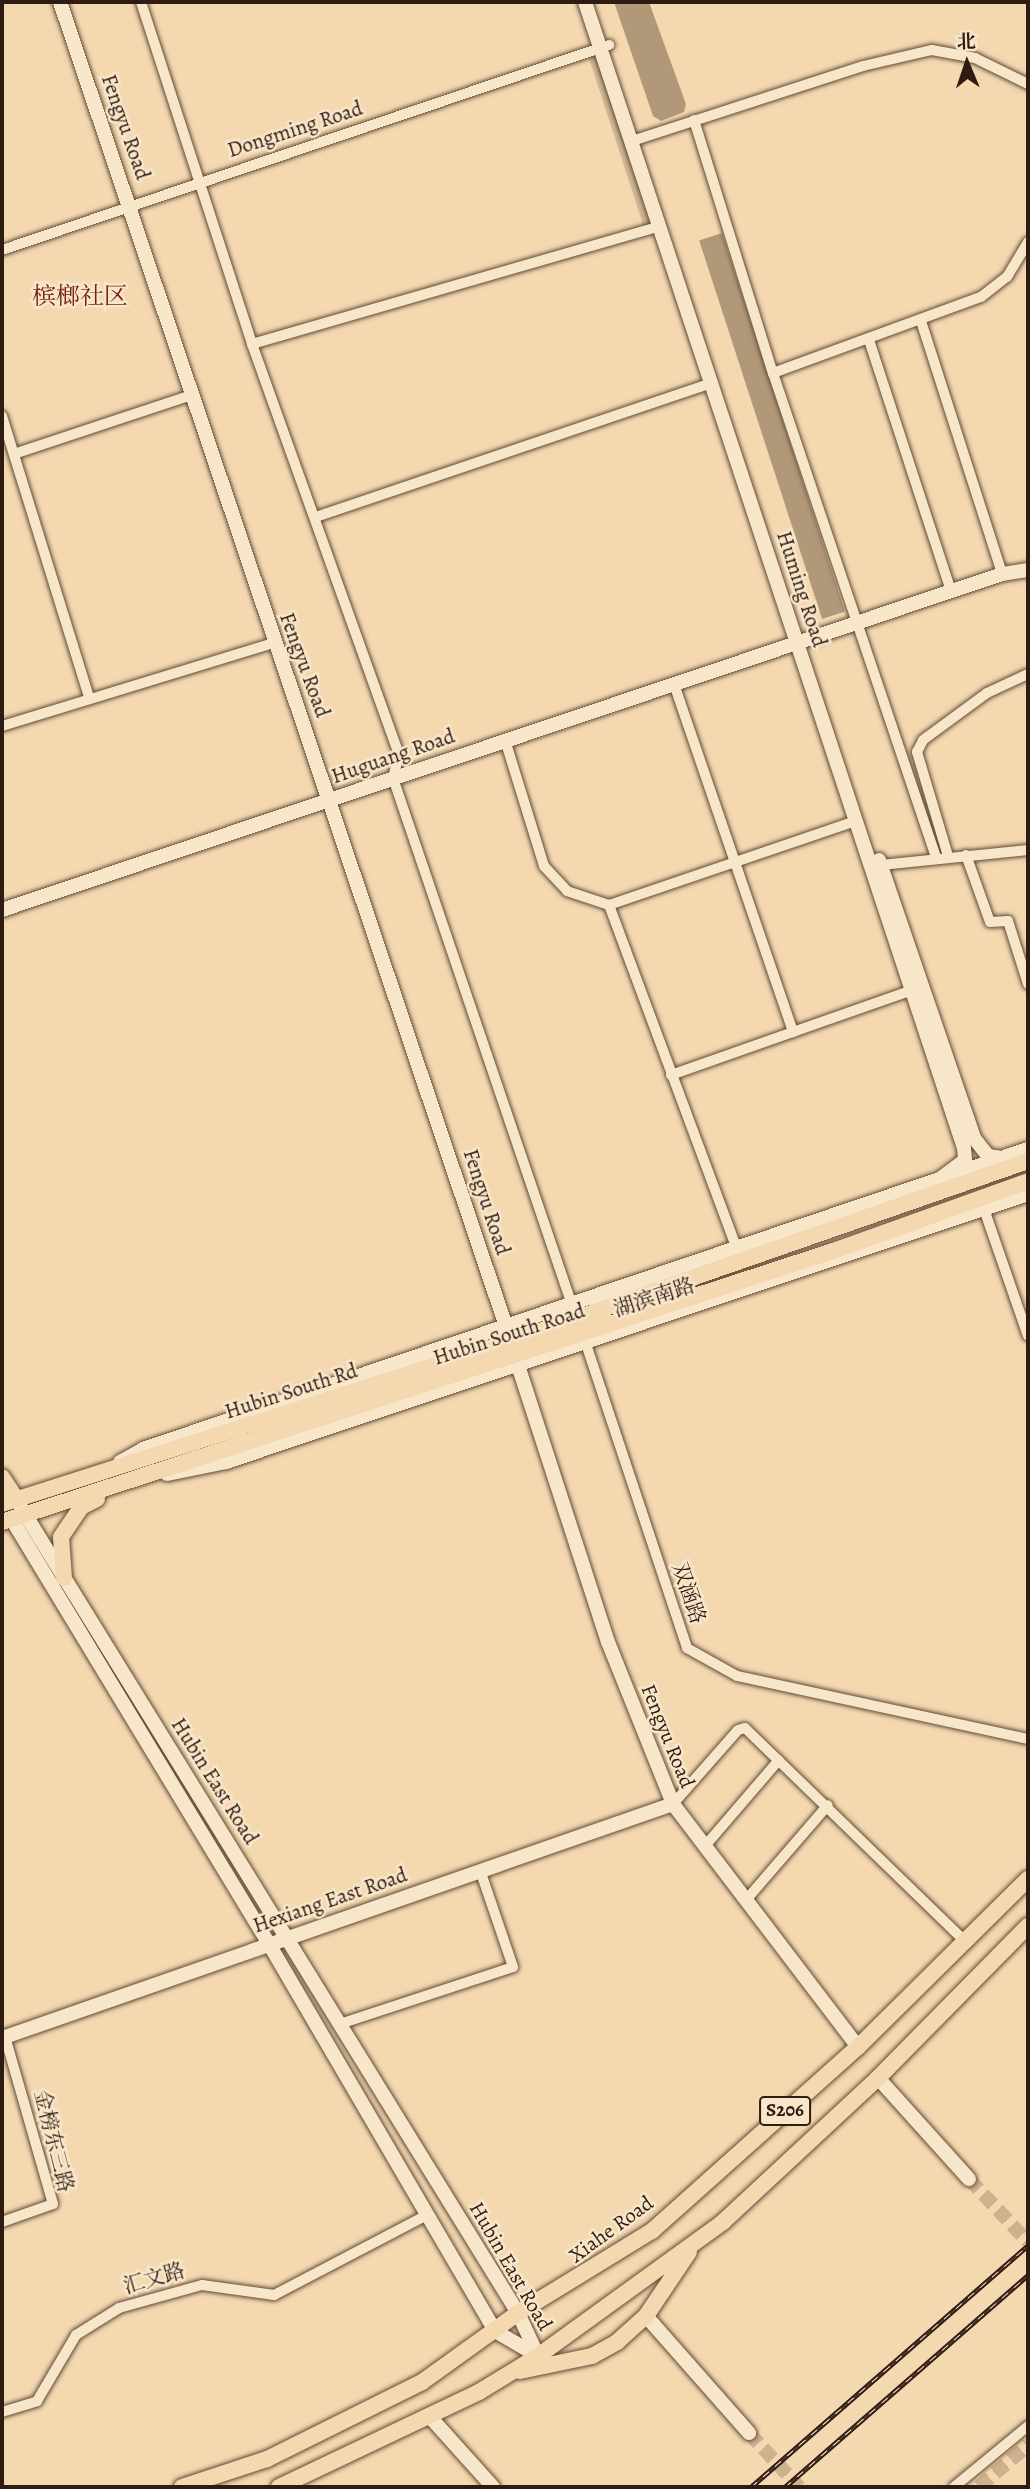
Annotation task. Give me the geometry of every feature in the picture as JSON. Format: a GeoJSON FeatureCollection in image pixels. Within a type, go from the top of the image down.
{"type":"FeatureCollection","features":[{"type":"Feature","properties":{"kind":"main road","name":"Hubin South Road"},"geometry":{"type":"LineString","coordinates":[[574,1311],[1028,1161]]}},
{"type":"Feature","properties":{"kind":"main road","name":"Hubin South Road"},"geometry":{"type":"LineString","coordinates":[[13,1518],[131,1482],[512,1347],[583,1337],[1028,1181]]}},
{"type":"Feature","properties":{"kind":"main road","name":"Hubin South Rd"},"geometry":{"type":"LineString","coordinates":[[6,1503],[512,1347],[574,1311]]}},
{"type":"Feature","properties":{"kind":"main road","name":"Hubin East Road"},"geometry":{"type":"LineString","coordinates":[[2,1477],[6,1503],[13,1518]]}},
{"type":"Feature","properties":{"kind":"main road"},"geometry":{"type":"LineString","coordinates":[[64,1578],[61,1537],[81,1507],[131,1482]]}},
{"type":"Feature","properties":{"kind":"main road","name":"Xiahe Road"},"geometry":{"type":"LineString","coordinates":[[182,2487],[279,2453],[422,2382],[518,2313],[652,2231],[858,2047],[967,1942],[1028,1878]]}},
{"type":"Feature","properties":{"kind":"main road","name":"S206"},"geometry":{"type":"LineString","coordinates":[[279,2487],[431,2418],[510,2373],[538,2356],[697,2241],[878,2077],[1028,1926]]}},
{"type":"Feature","properties":{"kind":"main road"},"geometry":{"type":"LineString","coordinates":[[510,2373],[593,2356],[632,2331],[646,2316],[697,2241]]}},
{"type":"Feature","properties":{"kind":"street","name":"Fengyu Road"},"geometry":{"type":"LineString","coordinates":[[60,2],[131,205],[274,643],[331,799],[608,1642],[673,1804],[858,2047]]}},
{"type":"Feature","properties":{"kind":"street"},"geometry":{"type":"LineString","coordinates":[[141,2],[252,344],[399,755],[393,778],[574,1311],[737,1250],[1028,1149]]}},
{"type":"Feature","properties":{"kind":"street","name":"Huming Road"},"geometry":{"type":"LineString","coordinates":[[585,2],[605,46]]}},
{"type":"Feature","properties":{"kind":"street","name":"Huming Road"},"geometry":{"type":"LineString","coordinates":[[594,2],[605,46],[802,641],[856,821],[964,1148],[965,1160],[940,1179]]}},
{"type":"Feature","properties":{"kind":"street","name":"Dongming Road"},"geometry":{"type":"LineString","coordinates":[[2,250],[605,46]]}},
{"type":"Feature","properties":{"kind":"street"},"geometry":{"type":"LineString","coordinates":[[637,139],[863,66],[932,50],[975,58],[1028,84]]}},
{"type":"Feature","properties":{"kind":"street"},"geometry":{"type":"LineString","coordinates":[[694,120],[773,373],[942,857]]}},
{"type":"Feature","properties":{"kind":"street","name":"Huming Road"},"geometry":{"type":"LineString","coordinates":[[637,139],[660,226],[974,1138],[988,1156],[1002,1158]]}},
{"type":"Feature","properties":{"kind":"street"},"geometry":{"type":"LineString","coordinates":[[252,344],[660,226]]}},
{"type":"Feature","properties":{"kind":"street"},"geometry":{"type":"LineString","coordinates":[[773,373],[981,297],[999,284],[1028,242]]}},
{"type":"Feature","properties":{"kind":"street"},"geometry":{"type":"LineString","coordinates":[[921,321],[1002,574]]}},
{"type":"Feature","properties":{"kind":"street"},"geometry":{"type":"LineString","coordinates":[[869,340],[951,591]]}},
{"type":"Feature","properties":{"kind":"street"},"geometry":{"type":"LineString","coordinates":[[316,517],[713,383]]}},
{"type":"Feature","properties":{"kind":"street"},"geometry":{"type":"LineString","coordinates":[[14,454],[191,395]]}},
{"type":"Feature","properties":{"kind":"street"},"geometry":{"type":"LineString","coordinates":[[2,416],[89,697]]}},
{"type":"Feature","properties":{"kind":"street","name":"Huguang Road"},"geometry":{"type":"LineString","coordinates":[[2,910],[1002,574],[1028,570]]}},
{"type":"Feature","properties":{"kind":"street"},"geometry":{"type":"LineString","coordinates":[[2,726],[89,697],[274,643]]}},
{"type":"Feature","properties":{"kind":"street"},"geometry":{"type":"LineString","coordinates":[[942,857],[917,752],[923,740],[987,693],[1028,674]]}},
{"type":"Feature","properties":{"kind":"street"},"geometry":{"type":"LineString","coordinates":[[674,684],[793,1032]]}},
{"type":"Feature","properties":{"kind":"street"},"geometry":{"type":"LineString","coordinates":[[505,740],[544,866],[567,891],[609,905],[856,821]]}},
{"type":"Feature","properties":{"kind":"street"},"geometry":{"type":"LineString","coordinates":[[881,865],[1028,850]]}},
{"type":"Feature","properties":{"kind":"street"},"geometry":{"type":"LineString","coordinates":[[966,855],[990,922],[1008,921],[1028,984]]}},
{"type":"Feature","properties":{"kind":"street"},"geometry":{"type":"LineString","coordinates":[[609,905],[737,1250]]}},
{"type":"Feature","properties":{"kind":"street"},"geometry":{"type":"LineString","coordinates":[[671,1075],[912,990]]}},
{"type":"Feature","properties":{"kind":"street","name":"湖滨南路"},"geometry":{"type":"LineString","coordinates":[[583,1337],[1028,1194]]}},
{"type":"Feature","properties":{"kind":"street"},"geometry":{"type":"LineString","coordinates":[[984,1209],[1028,1336]]}},
{"type":"Feature","properties":{"kind":"street","name":"双涵路"},"geometry":{"type":"LineString","coordinates":[[583,1337],[687,1648],[737,1676],[1028,1739]]}},
{"type":"Feature","properties":{"kind":"street","name":"Hubin East Road"},"geometry":{"type":"LineString","coordinates":[[13,1518],[64,1578],[518,2313],[538,2356]]}},
{"type":"Feature","properties":{"kind":"street","name":"Hubin East Road"},"geometry":{"type":"LineString","coordinates":[[13,1518],[269,1944],[495,2332],[538,2356]]}},
{"type":"Feature","properties":{"kind":"street"},"geometry":{"type":"LineString","coordinates":[[673,1804],[738,1730],[745,1728],[828,1805],[967,1942]]}},
{"type":"Feature","properties":{"kind":"street"},"geometry":{"type":"LineString","coordinates":[[705,1846],[779,1760]]}},
{"type":"Feature","properties":{"kind":"street","name":"Hexiang East Road"},"geometry":{"type":"LineString","coordinates":[[3,2038],[287,1936],[673,1804]]}},
{"type":"Feature","properties":{"kind":"street"},"geometry":{"type":"LineString","coordinates":[[746,1900],[828,1805]]}},
{"type":"Feature","properties":{"kind":"street"},"geometry":{"type":"LineString","coordinates":[[340,2024],[513,1967],[480,1870]]}},
{"type":"Feature","properties":{"kind":"street","name":"金榜东三路"},"geometry":{"type":"LineString","coordinates":[[2,2222],[53,2204],[3,2038]]}},
{"type":"Feature","properties":{"kind":"street"},"geometry":{"type":"LineString","coordinates":[[878,2077],[969,2179]]}},
{"type":"Feature","properties":{"kind":"street","name":"汇文路"},"geometry":{"type":"LineString","coordinates":[[4,2411],[37,2400],[76,2335],[119,2308],[202,2285],[274,2295],[427,2215]]}},
{"type":"Feature","properties":{"kind":"street"},"geometry":{"type":"LineString","coordinates":[[646,2316],[749,2433]]}},
{"type":"Feature","properties":{"kind":"street"},"geometry":{"type":"LineString","coordinates":[[2,2399],[4,2411]]}},
{"type":"Feature","properties":{"kind":"street"},"geometry":{"type":"LineString","coordinates":[[431,2418],[493,2487]]}},
{"type":"Feature","properties":{"kind":"street"},"geometry":{"type":"LineString","coordinates":[[954,2487],[1028,2426]]}},
{"type":"Feature","properties":{"kind":"shaded area"},"geometry":{"type":"Polygon","coordinates":[[[614,2],[649,2],[686,104],[684,112],[661,121],[653,116],[614,2]]]}},
{"type":"Feature","properties":{"kind":"shaded area"},"geometry":{"type":"Polygon","coordinates":[[[601,53],[656,222],[644,226],[589,57],[601,53]]]}},
{"type":"Feature","properties":{"kind":"shaded area"},"geometry":{"type":"Polygon","coordinates":[[[722,233],[845,612],[822,619],[699,240],[722,233]]]}},
{"type":"Feature","properties":{"kind":"tunnel"},"geometry":{"type":"LineString","coordinates":[[969,2179],[1028,2242]]}},
{"type":"Feature","properties":{"kind":"tunnel"},"geometry":{"type":"LineString","coordinates":[[749,2433],[799,2487]]}},
{"type":"Feature","properties":{"kind":"tunnel"},"geometry":{"type":"LineString","coordinates":[[979,2487],[1028,2445]]}},
{"type":"Feature","properties":{"kind":"railway"},"geometry":{"type":"LineString","coordinates":[[751,2487],[1028,2245]]}},
{"type":"Feature","properties":{"kind":"railway"},"geometry":{"type":"LineString","coordinates":[[785,2487],[1028,2275]]}},
{"type":"Feature","properties":{"kind":"district","name":"槟榔社区"},"geometry":{"type":"Point","coordinates":[80,297]}}]}
